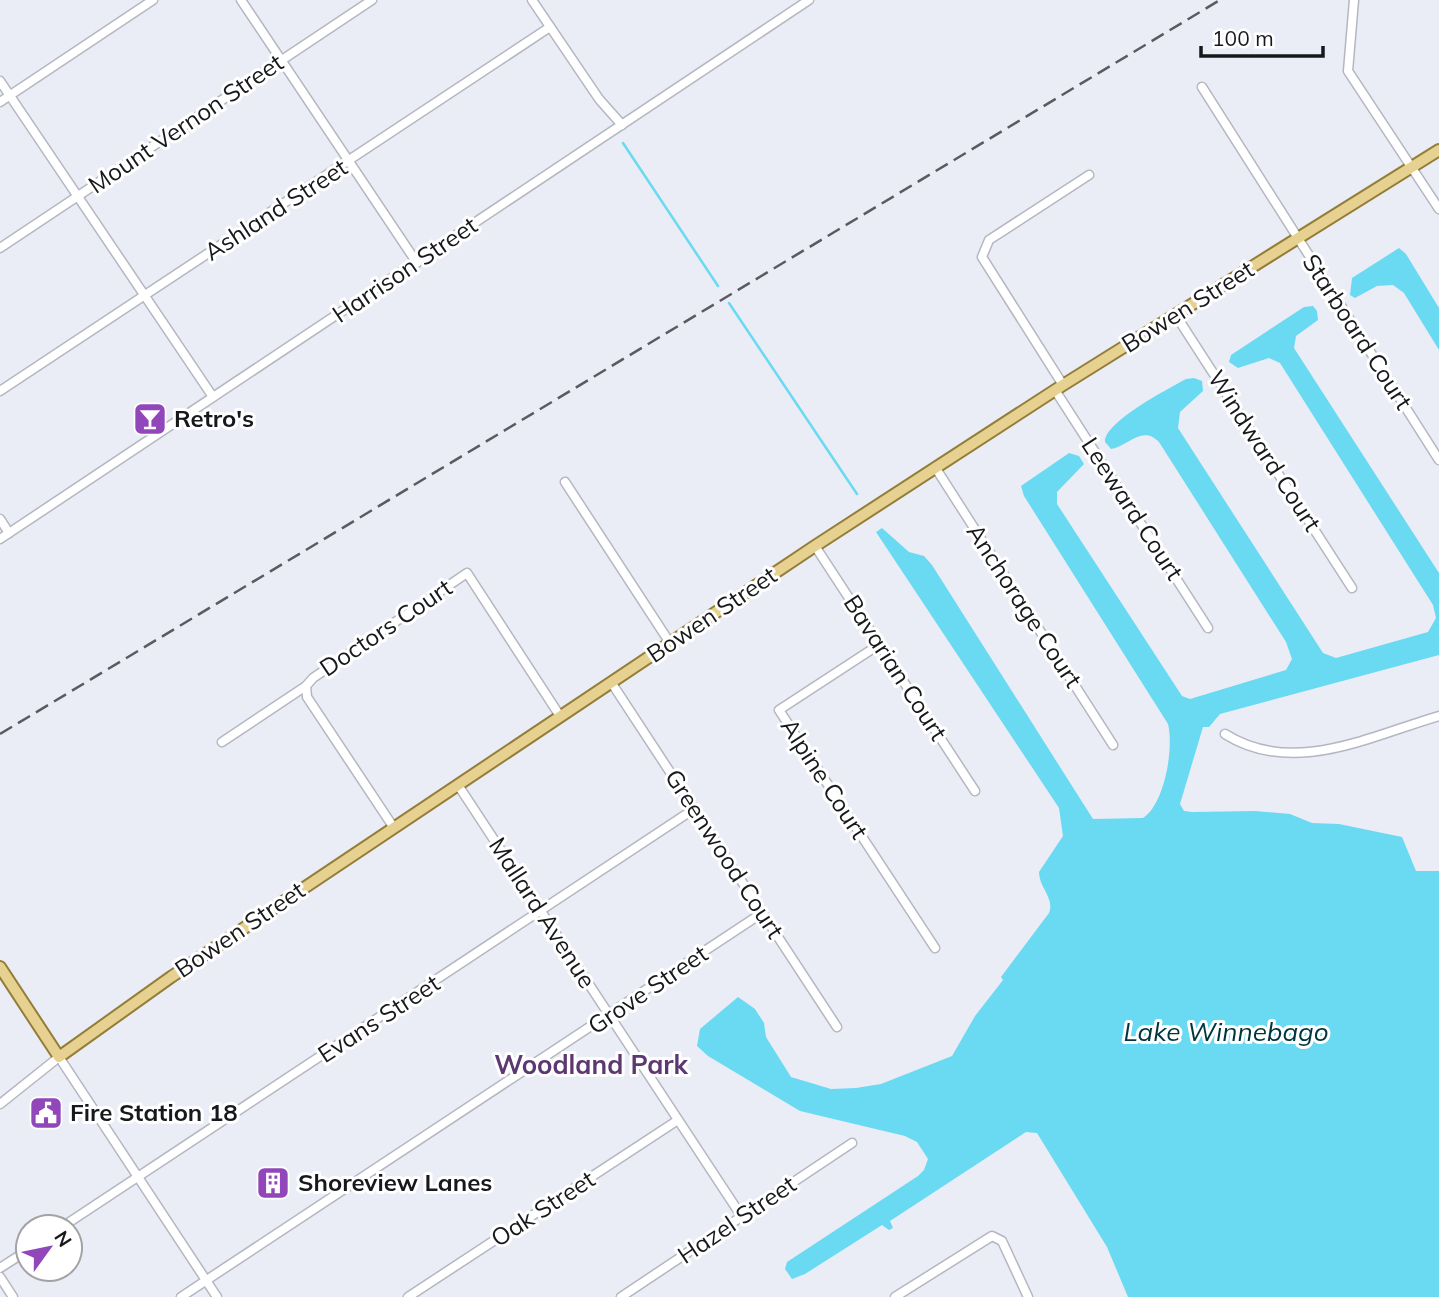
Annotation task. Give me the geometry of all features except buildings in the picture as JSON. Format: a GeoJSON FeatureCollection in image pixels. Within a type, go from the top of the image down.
{"type":"FeatureCollection","features":[{"type":"Feature","properties":{"kind":"main road","name":"Bowen Street"},"geometry":{"type":"LineString","coordinates":[[59,1057],[171,977],[815,545],[1175,314],[1439,150]]}},
{"type":"Feature","properties":{"kind":"main road"},"geometry":{"type":"LineString","coordinates":[[0,967],[59,1057]]}},
{"type":"Feature","properties":{"kind":"street"},"geometry":{"type":"LineString","coordinates":[[0,102],[153,0]]}},
{"type":"Feature","properties":{"kind":"street"},"geometry":{"type":"LineString","coordinates":[[241,0],[417,262]]}},
{"type":"Feature","properties":{"kind":"street","name":"Mount Vernon Street"},"geometry":{"type":"LineString","coordinates":[[0,248],[372,0]]}},
{"type":"Feature","properties":{"kind":"street"},"geometry":{"type":"LineString","coordinates":[[532,0],[599,99],[622,125]]}},
{"type":"Feature","properties":{"kind":"street","name":"Harrison Street"},"geometry":{"type":"LineString","coordinates":[[0,539],[809,0]]}},
{"type":"Feature","properties":{"kind":"street"},"geometry":{"type":"LineString","coordinates":[[1354,0],[1348,71],[1439,209]]}},
{"type":"Feature","properties":{"kind":"street","name":"Ashland Street"},"geometry":{"type":"LineString","coordinates":[[0,391],[551,27]]}},
{"type":"Feature","properties":{"kind":"street"},"geometry":{"type":"LineString","coordinates":[[0,81],[213,397]]}},
{"type":"Feature","properties":{"kind":"street","name":"Starboard Court"},"geometry":{"type":"LineString","coordinates":[[1202,87],[1439,460]]}},
{"type":"Feature","properties":{"kind":"street","name":"Leeward Court"},"geometry":{"type":"LineString","coordinates":[[1089,176],[989,240],[982,257],[1059,388],[1208,628]]}},
{"type":"Feature","properties":{"kind":"street","name":"Windward Court"},"geometry":{"type":"LineString","coordinates":[[1175,314],[1352,588]]}},
{"type":"Feature","properties":{"kind":"street","name":"Anchorage Court"},"geometry":{"type":"LineString","coordinates":[[935,467],[1113,745]]}},
{"type":"Feature","properties":{"kind":"street"},"geometry":{"type":"LineString","coordinates":[[565,482],[670,643]]}},
{"type":"Feature","properties":{"kind":"street"},"geometry":{"type":"LineString","coordinates":[[0,519],[9,533]]}},
{"type":"Feature","properties":{"kind":"street","name":"Bavarian Court"},"geometry":{"type":"LineString","coordinates":[[815,545],[975,791]]}},
{"type":"Feature","properties":{"kind":"street","name":"Doctors Court"},"geometry":{"type":"LineString","coordinates":[[394,828],[307,697],[306,686],[313,678],[467,573],[560,716]]}},
{"type":"Feature","properties":{"kind":"street","name":"Alpine Court"},"geometry":{"type":"LineString","coordinates":[[880,644],[779,710],[936,948]]}},
{"type":"Feature","properties":{"kind":"street","name":"Greenwood Court"},"geometry":{"type":"LineString","coordinates":[[611,682],[836,1027]]}},
{"type":"Feature","properties":{"kind":"street"},"geometry":{"type":"LineString","coordinates":[[222,742],[306,686]]}},
{"type":"Feature","properties":{"kind":"street"},"geometry":{"type":"LineString","coordinates":[[1225,734],[1252,748],[1300,755],[1439,716]]}},
{"type":"Feature","properties":{"kind":"street","name":"Mallard Avenue"},"geometry":{"type":"LineString","coordinates":[[458,785],[742,1217]]}},
{"type":"Feature","properties":{"kind":"street","name":"Evans Street"},"geometry":{"type":"LineString","coordinates":[[83,1213],[541,913],[694,809]]}},
{"type":"Feature","properties":{"kind":"street","name":"Grove Street"},"geometry":{"type":"LineString","coordinates":[[181,1297],[762,914]]}},
{"type":"Feature","properties":{"kind":"street"},"geometry":{"type":"LineString","coordinates":[[59,1057],[217,1297]]}},
{"type":"Feature","properties":{"kind":"street","name":"Bowen Street"},"geometry":{"type":"LineString","coordinates":[[0,1104],[59,1057]]}},
{"type":"Feature","properties":{"kind":"street","name":"Oak Street"},"geometry":{"type":"LineString","coordinates":[[408,1297],[678,1120]]}},
{"type":"Feature","properties":{"kind":"street","name":"Hazel Street"},"geometry":{"type":"LineString","coordinates":[[621,1297],[852,1143]]}},
{"type":"Feature","properties":{"kind":"street"},"geometry":{"type":"LineString","coordinates":[[895,1297],[987,1238],[996,1237],[1002,1241],[1028,1297]]}},
{"type":"Feature","properties":{"kind":"street"},"geometry":{"type":"LineString","coordinates":[[0,1277],[13,1297]]}},
{"type":"Feature","properties":{"kind":"water"},"geometry":{"type":"Polygon","coordinates":[[[1399,248],[1406,254],[1439,308],[1439,350],[1404,293],[1393,285],[1377,286],[1355,298],[1350,295],[1352,278],[1399,248]]]}},
{"type":"Feature","properties":{"kind":"water","name":"Lake Winnebago"},"geometry":{"type":"Polygon","coordinates":[[[1313,306],[1318,320],[1296,336],[1294,348],[1439,573],[1439,655],[1220,714],[1209,727],[1203,727],[1180,804],[1184,811],[1290,814],[1312,823],[1339,824],[1402,837],[1416,871],[1439,871],[1439,1297],[1128,1297],[1107,1247],[1037,1133],[1026,1132],[890,1221],[893,1228],[889,1230],[882,1225],[805,1274],[792,1279],[785,1269],[787,1262],[918,1176],[924,1170],[928,1159],[917,1142],[905,1136],[800,1111],[708,1056],[697,1046],[700,1029],[738,997],[755,1009],[764,1023],[766,1037],[791,1077],[831,1089],[881,1084],[952,1056],[975,1016],[1003,980],[1001,977],[1049,913],[1050,903],[1039,872],[1063,836],[1059,808],[876,532],[882,528],[909,552],[924,556],[932,565],[1093,819],[1143,818],[1157,801],[1166,774],[1170,746],[1168,724],[1024,496],[1021,486],[1069,453],[1079,456],[1084,464],[1057,492],[1057,504],[1182,696],[1190,699],[1286,670],[1292,659],[1286,642],[1159,442],[1147,435],[1111,449],[1105,442],[1107,434],[1125,416],[1186,379],[1194,378],[1202,381],[1203,391],[1180,412],[1178,428],[1323,653],[1336,658],[1428,632],[1436,618],[1433,605],[1280,363],[1269,358],[1238,368],[1229,362],[1231,355],[1304,307],[1313,306]]]}},
{"type":"Feature","properties":{"kind":"waterway"},"geometry":{"type":"LineString","coordinates":[[623,143],[718,286]]}},
{"type":"Feature","properties":{"kind":"waterway"},"geometry":{"type":"LineString","coordinates":[[729,303],[857,494]]}},
{"type":"Feature","properties":{"kind":"railway"},"geometry":{"type":"LineString","coordinates":[[0,734],[1220,0]]}},
{"type":"Feature","properties":{"kind":"place","name":"Retro's"},"geometry":{"type":"Point","coordinates":[150,419]}},
{"type":"Feature","properties":{"kind":"place","name":"Fire Station 18"},"geometry":{"type":"Point","coordinates":[46,1113]}},
{"type":"Feature","properties":{"kind":"place","name":"Shoreview Lanes"},"geometry":{"type":"Point","coordinates":[273,1183]}},
{"type":"Feature","properties":{"kind":"district","name":"Woodland Park"},"geometry":{"type":"Point","coordinates":[591,1065]}}]}
